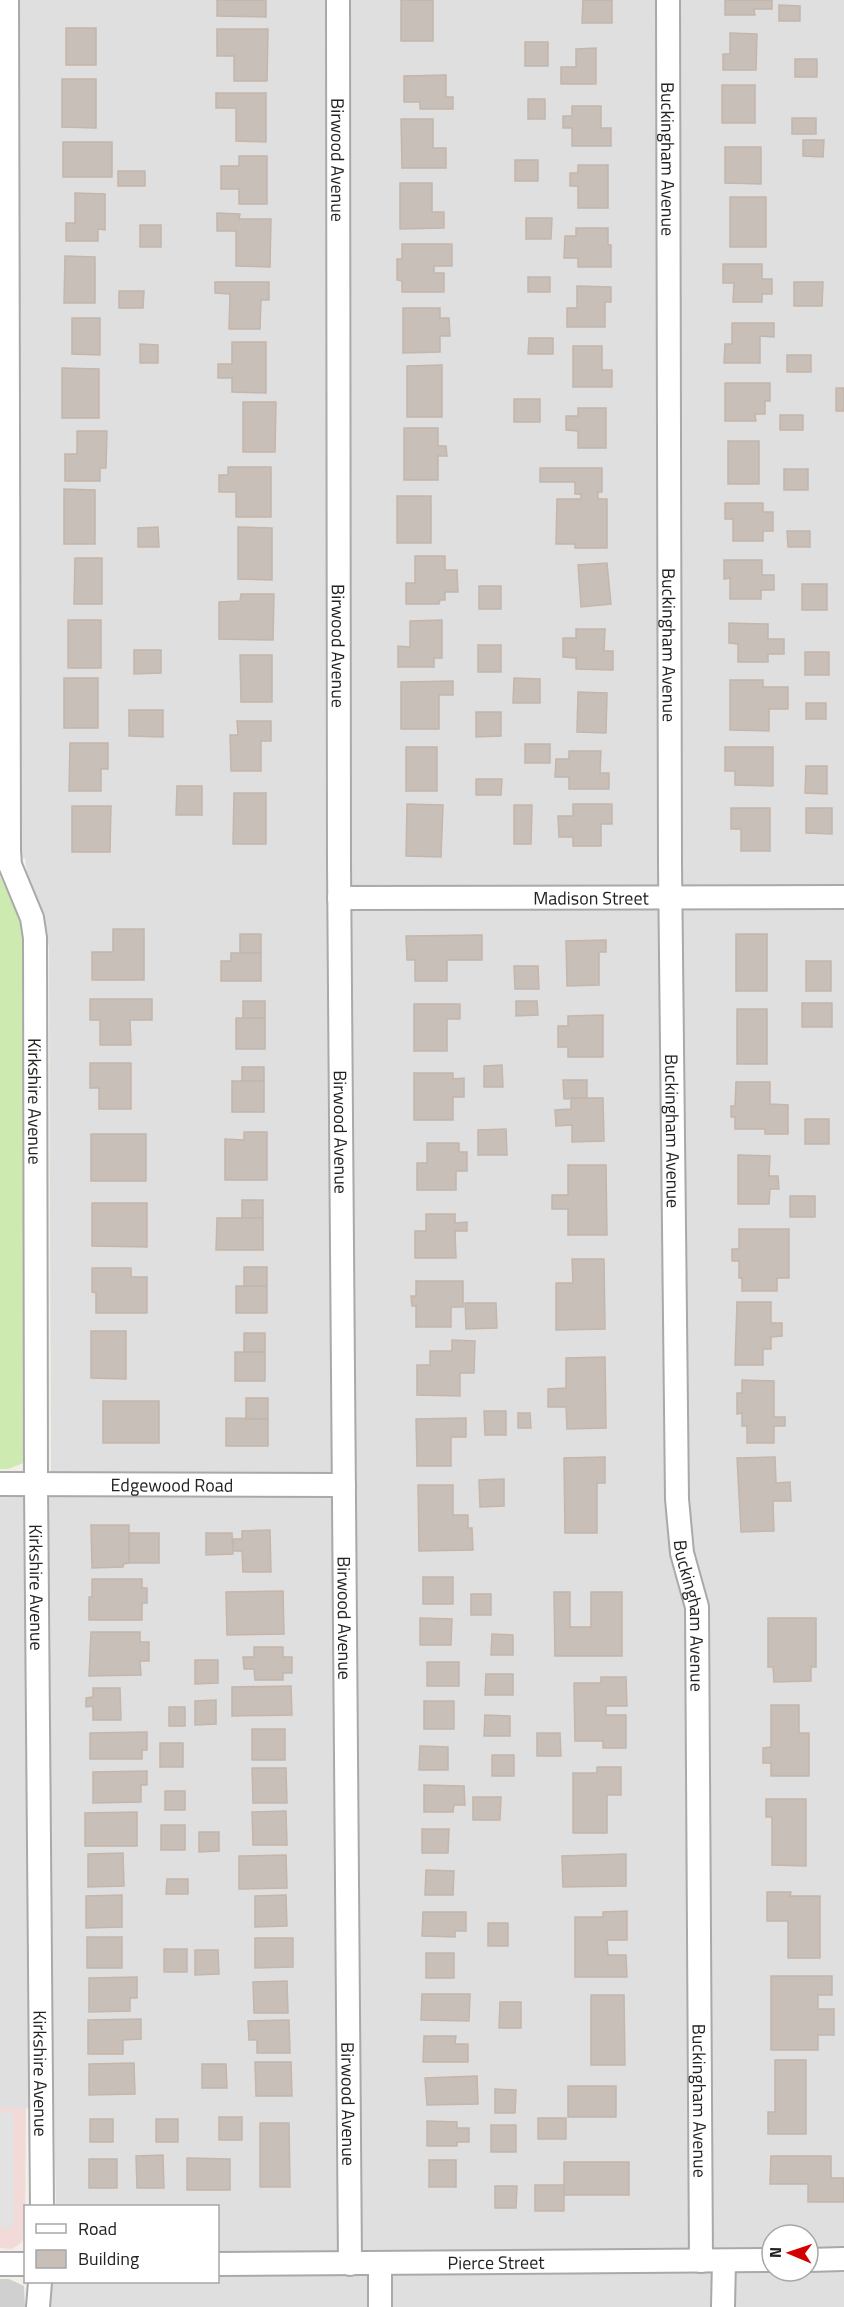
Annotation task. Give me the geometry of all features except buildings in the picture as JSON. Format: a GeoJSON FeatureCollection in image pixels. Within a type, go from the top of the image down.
{"type":"FeatureCollection","features":[{"type":"Feature","properties":{"kind":"street","name":"Kirkshire Avenue"},"geometry":{"type":"LineString","coordinates":[[7,0],[9,851],[10,865],[32,918],[35,938],[36,1485],[42,2205]]}},
{"type":"Feature","properties":{"kind":"street","name":"Birwood Avenue"},"geometry":{"type":"LineString","coordinates":[[338,0],[339,898],[350,2264]]}},
{"type":"Feature","properties":{"kind":"street","name":"Buckingham Avenue"},"geometry":{"type":"LineString","coordinates":[[668,0],[670,898],[678,1524],[682,1552],[697,1607],[701,2261]]}},
{"type":"Feature","properties":{"kind":"street","name":"Madison Street"},"geometry":{"type":"LineString","coordinates":[[339,898],[844,897]]}},
{"type":"Feature","properties":{"kind":"street","name":"Edgewood Road"},"geometry":{"type":"LineString","coordinates":[[0,1484],[344,1485]]}},
{"type":"Feature","properties":{"kind":"street"},"geometry":{"type":"LineString","coordinates":[[820,2260],[844,2259]]}},
{"type":"Feature","properties":{"kind":"street","name":"Pierce Street"},"geometry":{"type":"LineString","coordinates":[[219,2264],[760,2260]]}},
{"type":"Feature","properties":{"kind":"street"},"geometry":{"type":"LineString","coordinates":[[723,2307],[724,2261]]}},
{"type":"Feature","properties":{"kind":"street"},"geometry":{"type":"LineString","coordinates":[[0,2264],[24,2264]]}},
{"type":"Feature","properties":{"kind":"street"},"geometry":{"type":"LineString","coordinates":[[380,2264],[380,2307]]}},
{"type":"Feature","properties":{"kind":"street"},"geometry":{"type":"LineString","coordinates":[[38,2307],[40,2283]]}},
{"type":"Feature","properties":{"kind":"shaded area"},"geometry":{"type":"Polygon","coordinates":[[[0,0],[844,0],[844,2307],[49,2307],[50,2283],[219,2283],[219,2205],[56,2205],[54,2108],[0,2108],[0,1494],[51,1494],[49,947],[38,900],[27,873],[25,858],[0,858],[0,0]]]}},
{"type":"Feature","properties":{"kind":"shaded area"},"geometry":{"type":"Polygon","coordinates":[[[0,2108],[26,2108],[24,2237],[21,2243],[12,2249],[0,2248],[0,2108]]]}},
{"type":"Feature","properties":{"kind":"shaded area"},"geometry":{"type":"Polygon","coordinates":[[[13,2112],[14,2224],[10,2228],[0,2227],[0,2113],[13,2112]]]}},
{"type":"Feature","properties":{"kind":"shaded area"},"geometry":{"type":"Polygon","coordinates":[[[0,2279],[9,2279],[24,2286],[25,2307],[0,2307],[0,2279]]]}},
{"type":"Feature","properties":{"kind":"green space"},"geometry":{"type":"Polygon","coordinates":[[[0,876],[22,923],[26,1462],[8,1469],[0,1469],[0,876]]]}}]}
